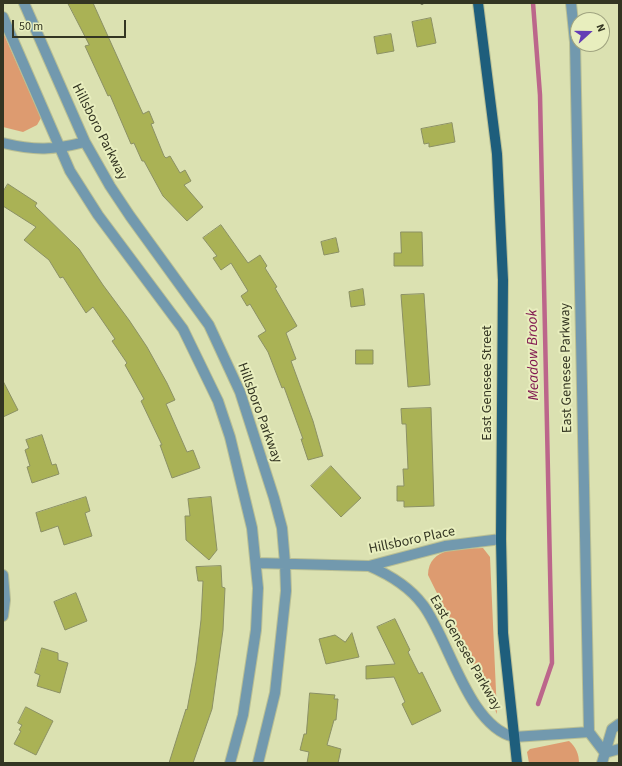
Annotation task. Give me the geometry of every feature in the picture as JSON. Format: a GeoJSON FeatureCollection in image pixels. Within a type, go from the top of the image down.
{"type":"FeatureCollection","features":[{"type":"Feature","properties":{"kind":"main road","name":"East Genesee Street"},"geometry":{"type":"LineString","coordinates":[[478,3],[497,154],[503,280],[501,539],[503,633],[517,763]]}},
{"type":"Feature","properties":{"kind":"street","name":"Hillsboro Parkway"},"geometry":{"type":"LineString","coordinates":[[24,3],[85,142],[130,216],[209,325],[243,400],[274,498],[282,528],[286,591],[275,693],[258,763]]}},
{"type":"Feature","properties":{"kind":"street","name":"East Genesee Parkway"},"geometry":{"type":"LineString","coordinates":[[369,566],[391,576],[413,593],[424,606],[462,681],[487,722],[504,735],[514,737],[589,732],[575,58],[571,3]]}},
{"type":"Feature","properties":{"kind":"street"},"geometry":{"type":"LineString","coordinates":[[3,17],[70,171],[98,215],[183,329],[198,356],[218,401],[230,437],[252,528],[257,563],[258,588],[256,630],[243,715],[230,763]]}},
{"type":"Feature","properties":{"kind":"street"},"geometry":{"type":"LineString","coordinates":[[3,143],[28,149],[60,148],[85,142]]}},
{"type":"Feature","properties":{"kind":"street","name":"Hillsboro Place"},"geometry":{"type":"LineString","coordinates":[[257,563],[369,566],[445,546],[501,539]]}},
{"type":"Feature","properties":{"kind":"street"},"geometry":{"type":"LineString","coordinates":[[3,575],[5,600],[3,616]]}},
{"type":"Feature","properties":{"kind":"street"},"geometry":{"type":"LineString","coordinates":[[603,758],[612,729],[619,724]]}},
{"type":"Feature","properties":{"kind":"street"},"geometry":{"type":"LineString","coordinates":[[589,732],[603,758]]}},
{"type":"Feature","properties":{"kind":"street"},"geometry":{"type":"LineString","coordinates":[[603,758],[619,749]]}},
{"type":"Feature","properties":{"kind":"shaded area"},"geometry":{"type":"Polygon","coordinates":[[[3,32],[41,118],[37,125],[23,132],[3,127],[3,32]]]}},
{"type":"Feature","properties":{"kind":"shaded area"},"geometry":{"type":"Polygon","coordinates":[[[483,548],[490,557],[497,714],[428,575],[430,566],[434,559],[440,554],[456,549],[483,548]]]}},
{"type":"Feature","properties":{"kind":"shaded area"},"geometry":{"type":"Polygon","coordinates":[[[569,741],[577,751],[579,763],[529,763],[527,752],[530,749],[569,741]]]}},
{"type":"Feature","properties":{"kind":"building"},"geometry":{"type":"Polygon","coordinates":[[[68,3],[93,3],[143,114],[149,111],[154,123],[151,124],[164,156],[166,158],[170,156],[180,173],[185,170],[191,181],[184,185],[203,207],[187,221],[163,196],[144,161],[142,161],[134,143],[131,144],[110,95],[108,96],[85,46],[89,45],[68,3]]]}},
{"type":"Feature","properties":{"kind":"building"},"geometry":{"type":"Polygon","coordinates":[[[431,18],[436,43],[417,47],[412,22],[431,18]]]}},
{"type":"Feature","properties":{"kind":"building"},"geometry":{"type":"Polygon","coordinates":[[[391,34],[394,51],[377,54],[374,37],[391,34]]]}},
{"type":"Feature","properties":{"kind":"building"},"geometry":{"type":"Polygon","coordinates":[[[452,123],[455,142],[429,147],[429,143],[424,144],[421,129],[452,123]]]}},
{"type":"Feature","properties":{"kind":"building"},"geometry":{"type":"Polygon","coordinates":[[[8,184],[37,203],[35,206],[79,249],[129,320],[147,347],[167,383],[175,400],[166,404],[187,452],[193,450],[200,468],[172,478],[160,445],[162,445],[141,401],[144,399],[125,365],[127,363],[112,341],[115,339],[93,307],[86,313],[63,277],[60,278],[49,260],[24,240],[36,227],[3,206],[3,192],[8,184]]]}},
{"type":"Feature","properties":{"kind":"building"},"geometry":{"type":"Polygon","coordinates":[[[221,225],[248,263],[260,255],[267,266],[265,268],[277,287],[275,288],[297,326],[286,333],[296,359],[291,361],[313,421],[323,456],[308,460],[301,439],[303,439],[284,387],[282,388],[268,352],[258,336],[266,331],[250,304],[247,306],[241,296],[248,291],[231,263],[221,270],[213,258],[217,256],[203,238],[221,225]]]}},
{"type":"Feature","properties":{"kind":"building"},"geometry":{"type":"Polygon","coordinates":[[[401,232],[422,232],[423,266],[394,266],[394,253],[401,253],[401,232]]]}},
{"type":"Feature","properties":{"kind":"building"},"geometry":{"type":"Polygon","coordinates":[[[336,238],[339,252],[324,255],[321,242],[336,238]]]}},
{"type":"Feature","properties":{"kind":"building"},"geometry":{"type":"Polygon","coordinates":[[[363,289],[365,305],[351,307],[349,292],[363,289]]]}},
{"type":"Feature","properties":{"kind":"building"},"geometry":{"type":"Polygon","coordinates":[[[424,294],[430,385],[408,387],[401,295],[424,294]]]}},
{"type":"Feature","properties":{"kind":"building"},"geometry":{"type":"Polygon","coordinates":[[[356,350],[373,350],[373,364],[356,364],[356,350]]]}},
{"type":"Feature","properties":{"kind":"building"},"geometry":{"type":"Polygon","coordinates":[[[3,381],[18,410],[3,417],[3,381]]]}},
{"type":"Feature","properties":{"kind":"building"},"geometry":{"type":"Polygon","coordinates":[[[431,408],[434,506],[404,507],[404,501],[397,501],[397,486],[404,486],[403,469],[408,469],[406,424],[402,424],[401,409],[431,408]]]}},
{"type":"Feature","properties":{"kind":"building"},"geometry":{"type":"Polygon","coordinates":[[[42,435],[52,465],[56,464],[59,474],[32,483],[27,467],[30,466],[25,450],[29,448],[26,440],[42,435]]]}},
{"type":"Feature","properties":{"kind":"building"},"geometry":{"type":"Polygon","coordinates":[[[331,466],[361,498],[341,517],[311,486],[331,466]]]}},
{"type":"Feature","properties":{"kind":"building"},"geometry":{"type":"Polygon","coordinates":[[[86,497],[90,511],[85,513],[92,536],[64,545],[58,526],[41,532],[36,513],[86,497]]]}},
{"type":"Feature","properties":{"kind":"building"},"geometry":{"type":"Polygon","coordinates":[[[211,497],[217,550],[209,560],[186,540],[185,516],[190,516],[188,499],[211,497]]]}},
{"type":"Feature","properties":{"kind":"building"},"geometry":{"type":"Polygon","coordinates":[[[221,566],[222,587],[225,588],[223,630],[212,709],[193,763],[169,763],[186,709],[187,710],[196,662],[201,620],[203,581],[198,581],[196,567],[221,566]]]}},
{"type":"Feature","properties":{"kind":"building"},"geometry":{"type":"Polygon","coordinates":[[[76,593],[87,621],[65,630],[54,602],[76,593]]]}},
{"type":"Feature","properties":{"kind":"building"},"geometry":{"type":"Polygon","coordinates":[[[395,619],[410,650],[408,652],[419,674],[422,672],[441,711],[412,725],[402,704],[405,702],[394,677],[366,679],[366,666],[395,664],[377,627],[395,619]]]}},
{"type":"Feature","properties":{"kind":"building"},"geometry":{"type":"Polygon","coordinates":[[[352,633],[359,657],[326,664],[319,639],[335,635],[345,642],[352,633]]]}},
{"type":"Feature","properties":{"kind":"building"},"geometry":{"type":"Polygon","coordinates":[[[42,648],[58,653],[58,660],[68,663],[60,693],[37,686],[40,675],[35,673],[42,648]]]}},
{"type":"Feature","properties":{"kind":"building"},"geometry":{"type":"Polygon","coordinates":[[[310,693],[335,695],[334,699],[338,699],[336,720],[334,720],[327,745],[341,749],[338,763],[307,763],[309,752],[300,750],[304,734],[306,734],[310,693]]]}},
{"type":"Feature","properties":{"kind":"building"},"geometry":{"type":"Polygon","coordinates":[[[26,707],[53,721],[36,755],[14,744],[21,731],[19,730],[22,725],[18,723],[26,707]]]}},
{"type":"Feature","properties":{"kind":"waterway","name":"Meadow Brook"},"geometry":{"type":"LineString","coordinates":[[533,3],[540,95],[552,663],[538,704]]}}]}
